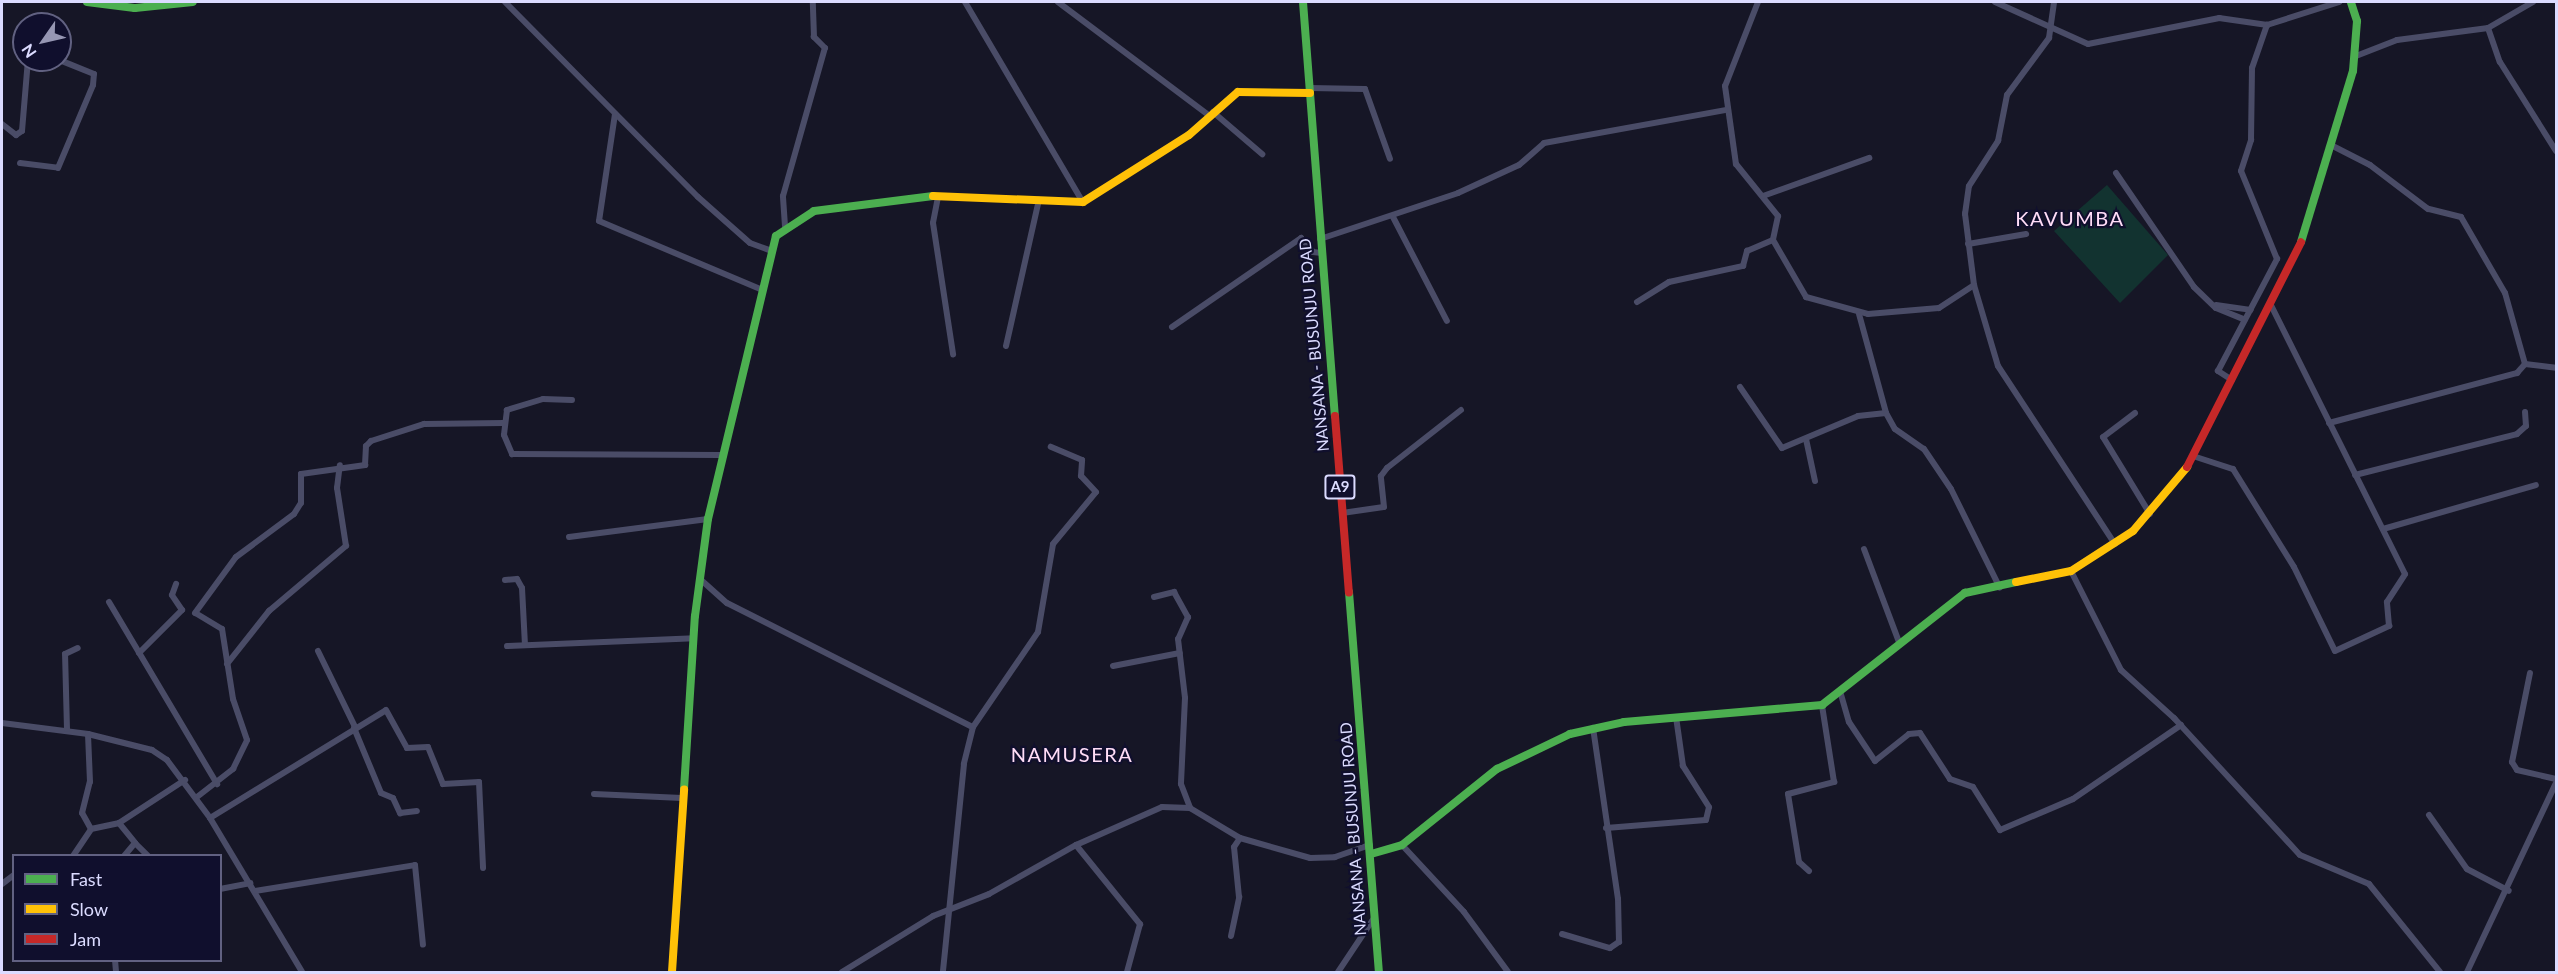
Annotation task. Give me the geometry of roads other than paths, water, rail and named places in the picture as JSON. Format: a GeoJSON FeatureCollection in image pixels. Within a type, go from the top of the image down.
{"type":"FeatureCollection","features":[{"type":"Feature","properties":{"kind":"street"},"geometry":{"type":"LineString","coordinates":[[87,2],[135,8],[193,2]]}},
{"type":"Feature","properties":{"kind":"street"},"geometry":{"type":"LineString","coordinates":[[504,2],[615,114],[750,243],[769,250]]}},
{"type":"Feature","properties":{"kind":"street"},"geometry":{"type":"LineString","coordinates":[[785,226],[783,196],[825,48],[814,36],[813,2]]}},
{"type":"Feature","properties":{"kind":"street"},"geometry":{"type":"LineString","coordinates":[[965,2],[1083,202]]}},
{"type":"Feature","properties":{"kind":"street"},"geometry":{"type":"LineString","coordinates":[[1058,2],[1212,114],[1262,154]]}},
{"type":"Feature","properties":{"kind":"street","name":"NANSANA - BUSUNJU ROAD"},"geometry":{"type":"LineString","coordinates":[[1303,2],[1379,972]]}},
{"type":"Feature","properties":{"kind":"street"},"geometry":{"type":"LineString","coordinates":[[1758,2],[1725,86],[1725,110],[1736,165],[1778,216],[1773,240],[1811,302],[1859,314],[1939,308],[1974,285]]}},
{"type":"Feature","properties":{"kind":"street"},"geometry":{"type":"LineString","coordinates":[[1995,2],[2088,44],[2218,18],[2267,25],[2339,2]]}},
{"type":"Feature","properties":{"kind":"street"},"geometry":{"type":"LineString","coordinates":[[2054,2],[2049,38],[2007,95],[1998,141],[1969,186],[1968,244],[1974,285],[1998,366],[2116,545]]}},
{"type":"Feature","properties":{"kind":"street"},"geometry":{"type":"LineString","coordinates":[[842,972],[906,930],[953,910],[1076,845],[1162,807],[1190,808],[1240,838],[1310,858],[1335,857],[1402,845],[1497,769],[1550,741],[1593,728],[1676,717],[1822,705],[1899,642],[1965,593],[2000,588],[2072,571],[2116,545],[2150,514],[2196,457],[2232,380],[2300,250],[2356,56],[2357,21],[2351,2]]}},
{"type":"Feature","properties":{"kind":"street"},"geometry":{"type":"LineString","coordinates":[[2356,56],[2397,40],[2488,28],[2533,2]]}},
{"type":"Feature","properties":{"kind":"street"},"geometry":{"type":"LineString","coordinates":[[2232,380],[2218,371],[2277,259],[2241,176],[2251,140],[2252,68],[2267,25]]}},
{"type":"Feature","properties":{"kind":"street"},"geometry":{"type":"LineString","coordinates":[[2488,28],[2502,65],[2556,151]]}},
{"type":"Feature","properties":{"kind":"street"},"geometry":{"type":"LineString","coordinates":[[20,162],[58,168],[93,85],[94,74],[72,65]]}},
{"type":"Feature","properties":{"kind":"street"},"geometry":{"type":"LineString","coordinates":[[2,124],[16,135],[22,130],[27,72]]}},
{"type":"Feature","properties":{"kind":"street"},"geometry":{"type":"LineString","coordinates":[[672,972],[694,638],[708,519],[720,455],[769,250],[785,226],[814,211],[855,202],[938,197],[1083,202],[1113,187],[1246,89],[1310,91],[1365,89],[1390,159]]}},
{"type":"Feature","properties":{"kind":"street"},"geometry":{"type":"LineString","coordinates":[[1320,239],[1393,217],[1519,165],[1544,143],[1725,110]]}},
{"type":"Feature","properties":{"kind":"street"},"geometry":{"type":"LineString","coordinates":[[615,114],[599,221],[760,289]]}},
{"type":"Feature","properties":{"kind":"street"},"geometry":{"type":"LineString","coordinates":[[2331,145],[2370,165],[2432,212],[2458,214],[2505,293],[2525,364]]}},
{"type":"Feature","properties":{"kind":"street"},"geometry":{"type":"LineString","coordinates":[[1763,196],[1869,158]]}},
{"type":"Feature","properties":{"kind":"street"},"geometry":{"type":"LineString","coordinates":[[2116,173],[2210,302],[2245,320]]}},
{"type":"Feature","properties":{"kind":"street"},"geometry":{"type":"LineString","coordinates":[[938,197],[933,223],[952,354]]}},
{"type":"Feature","properties":{"kind":"street"},"geometry":{"type":"LineString","coordinates":[[1006,346],[1039,200]]}},
{"type":"Feature","properties":{"kind":"street"},"geometry":{"type":"LineString","coordinates":[[1393,217],[1447,321]]}},
{"type":"Feature","properties":{"kind":"street"},"geometry":{"type":"LineString","coordinates":[[1968,244],[2026,234]]}},
{"type":"Feature","properties":{"kind":"street"},"geometry":{"type":"LineString","coordinates":[[1172,327],[1301,238],[1313,252],[1322,253]]}},
{"type":"Feature","properties":{"kind":"street"},"geometry":{"type":"LineString","coordinates":[[1637,302],[1682,278],[1743,266],[1747,251],[1773,240]]}},
{"type":"Feature","properties":{"kind":"street"},"geometry":{"type":"LineString","coordinates":[[2210,302],[2251,310]]}},
{"type":"Feature","properties":{"kind":"street"},"geometry":{"type":"LineString","coordinates":[[2196,457],[2233,469],[2294,567],[2335,651],[2391,623],[2387,602],[2406,578],[2271,305]]}},
{"type":"Feature","properties":{"kind":"street"},"geometry":{"type":"LineString","coordinates":[[1859,314],[1886,413],[1895,429],[1924,449],[1951,489],[2000,588]]}},
{"type":"Feature","properties":{"kind":"street"},"geometry":{"type":"LineString","coordinates":[[2525,364],[2556,368]]}},
{"type":"Feature","properties":{"kind":"street"},"geometry":{"type":"LineString","coordinates":[[2329,423],[2517,373],[2525,364]]}},
{"type":"Feature","properties":{"kind":"street"},"geometry":{"type":"LineString","coordinates":[[1740,387],[1780,446],[1806,439],[1858,416],[1886,413]]}},
{"type":"Feature","properties":{"kind":"street"},"geometry":{"type":"LineString","coordinates":[[572,400],[520,404],[507,410],[504,423],[512,454],[720,455]]}},
{"type":"Feature","properties":{"kind":"street"},"geometry":{"type":"LineString","coordinates":[[1342,513],[1384,507],[1381,477],[1387,468],[1461,410]]}},
{"type":"Feature","properties":{"kind":"street"},"geometry":{"type":"LineString","coordinates":[[2355,475],[2517,434],[2526,426],[2525,412]]}},
{"type":"Feature","properties":{"kind":"street"},"geometry":{"type":"LineString","coordinates":[[2135,413],[2103,437],[2150,514]]}},
{"type":"Feature","properties":{"kind":"street"},"geometry":{"type":"LineString","coordinates":[[195,613],[236,557],[294,514],[301,503],[301,474],[340,465],[365,465],[366,446],[371,441],[424,424],[504,423]]}},
{"type":"Feature","properties":{"kind":"street"},"geometry":{"type":"LineString","coordinates":[[1806,439],[1815,481]]}},
{"type":"Feature","properties":{"kind":"street"},"geometry":{"type":"LineString","coordinates":[[943,972],[953,910],[957,824],[973,727],[1038,632],[1053,544],[1096,492],[1081,476],[1082,460],[1051,447]]}},
{"type":"Feature","properties":{"kind":"street"},"geometry":{"type":"LineString","coordinates":[[227,664],[269,611],[346,546],[337,488],[340,465]]}},
{"type":"Feature","properties":{"kind":"street"},"geometry":{"type":"LineString","coordinates":[[2383,530],[2536,485]]}},
{"type":"Feature","properties":{"kind":"street"},"geometry":{"type":"LineString","coordinates":[[569,537],[708,519]]}},
{"type":"Feature","properties":{"kind":"street"},"geometry":{"type":"LineString","coordinates":[[1864,549],[1899,642]]}},
{"type":"Feature","properties":{"kind":"street"},"geometry":{"type":"LineString","coordinates":[[2072,571],[2109,655],[2181,725],[2300,855],[2370,884],[2440,972]]}},
{"type":"Feature","properties":{"kind":"street"},"geometry":{"type":"LineString","coordinates":[[700,578],[727,603],[973,727]]}},
{"type":"Feature","properties":{"kind":"street"},"geometry":{"type":"LineString","coordinates":[[505,580],[517,579],[522,588],[525,645]]}},
{"type":"Feature","properties":{"kind":"street"},"geometry":{"type":"LineString","coordinates":[[176,584],[172,595],[182,610],[195,613],[222,629],[227,664],[247,740],[242,757],[217,784],[197,797]]}},
{"type":"Feature","properties":{"kind":"street"},"geometry":{"type":"LineString","coordinates":[[1154,597],[1170,592],[1179,597],[1188,617],[1178,630],[1185,698],[1181,784],[1190,808]]}},
{"type":"Feature","properties":{"kind":"street"},"geometry":{"type":"LineString","coordinates":[[109,602],[217,784]]}},
{"type":"Feature","properties":{"kind":"street"},"geometry":{"type":"LineString","coordinates":[[139,653],[182,610]]}},
{"type":"Feature","properties":{"kind":"street"},"geometry":{"type":"LineString","coordinates":[[507,646],[694,638]]}},
{"type":"Feature","properties":{"kind":"street"},"geometry":{"type":"LineString","coordinates":[[67,729],[64,654],[78,648]]}},
{"type":"Feature","properties":{"kind":"street"},"geometry":{"type":"LineString","coordinates":[[318,651],[355,728],[381,792],[393,798],[400,813],[417,812]]}},
{"type":"Feature","properties":{"kind":"street"},"geometry":{"type":"LineString","coordinates":[[1113,666],[1180,653]]}},
{"type":"Feature","properties":{"kind":"street"},"geometry":{"type":"LineString","coordinates":[[2530,673],[2512,762],[2517,770],[2556,779]]}},
{"type":"Feature","properties":{"kind":"street"},"geometry":{"type":"LineString","coordinates":[[1840,691],[1849,722],[1875,761],[1909,734],[1920,733],[1950,778],[1974,787],[2000,830],[2073,799],[2181,725]]}},
{"type":"Feature","properties":{"kind":"street"},"geometry":{"type":"LineString","coordinates":[[1809,872],[1799,862],[1788,797],[1792,790],[1834,782],[1822,705]]}},
{"type":"Feature","properties":{"kind":"street"},"geometry":{"type":"LineString","coordinates":[[210,818],[382,710],[392,712],[407,748],[428,747],[443,784],[479,782],[483,868]]}},
{"type":"Feature","properties":{"kind":"street"},"geometry":{"type":"LineString","coordinates":[[1606,828],[1706,820],[1709,807],[1683,766],[1676,717]]}},
{"type":"Feature","properties":{"kind":"street"},"geometry":{"type":"LineString","coordinates":[[2,723],[67,729],[152,750],[185,780],[197,797],[302,972]]}},
{"type":"Feature","properties":{"kind":"street"},"geometry":{"type":"LineString","coordinates":[[1562,934],[1610,948],[1619,942],[1593,728]]}},
{"type":"Feature","properties":{"kind":"street"},"geometry":{"type":"LineString","coordinates":[[88,734],[90,782],[82,813],[92,829]]}},
{"type":"Feature","properties":{"kind":"street"},"geometry":{"type":"LineString","coordinates":[[75,854],[92,829],[119,823],[185,780]]}},
{"type":"Feature","properties":{"kind":"street"},"geometry":{"type":"LineString","coordinates":[[2467,972],[2509,891],[2556,783]]}},
{"type":"Feature","properties":{"kind":"street"},"geometry":{"type":"LineString","coordinates":[[594,794],[682,798]]}},
{"type":"Feature","properties":{"kind":"street"},"geometry":{"type":"LineString","coordinates":[[2429,815],[2473,875],[2509,891]]}},
{"type":"Feature","properties":{"kind":"street"},"geometry":{"type":"LineString","coordinates":[[119,823],[147,854]]}},
{"type":"Feature","properties":{"kind":"street"},"geometry":{"type":"LineString","coordinates":[[1231,936],[1239,897],[1234,847],[1240,838]]}},
{"type":"Feature","properties":{"kind":"street"},"geometry":{"type":"LineString","coordinates":[[125,854],[135,843]]}},
{"type":"Feature","properties":{"kind":"street"},"geometry":{"type":"LineString","coordinates":[[1076,845],[1140,924],[1127,972]]}},
{"type":"Feature","properties":{"kind":"street"},"geometry":{"type":"LineString","coordinates":[[1402,845],[1464,912],[1508,972]]}},
{"type":"Feature","properties":{"kind":"street"},"geometry":{"type":"LineString","coordinates":[[255,891],[415,865],[420,873],[423,945]]}},
{"type":"Feature","properties":{"kind":"street"},"geometry":{"type":"LineString","coordinates":[[222,890],[250,883]]}},
{"type":"Feature","properties":{"kind":"street"},"geometry":{"type":"LineString","coordinates":[[1338,972],[1374,918]]}},
{"type":"Feature","properties":{"kind":"district","name":"KAVUMBA"},"geometry":{"type":"Point","coordinates":[2070,218]}},
{"type":"Feature","properties":{"kind":"district","name":"NAMUSERA"},"geometry":{"type":"Point","coordinates":[1072,754]}}]}
